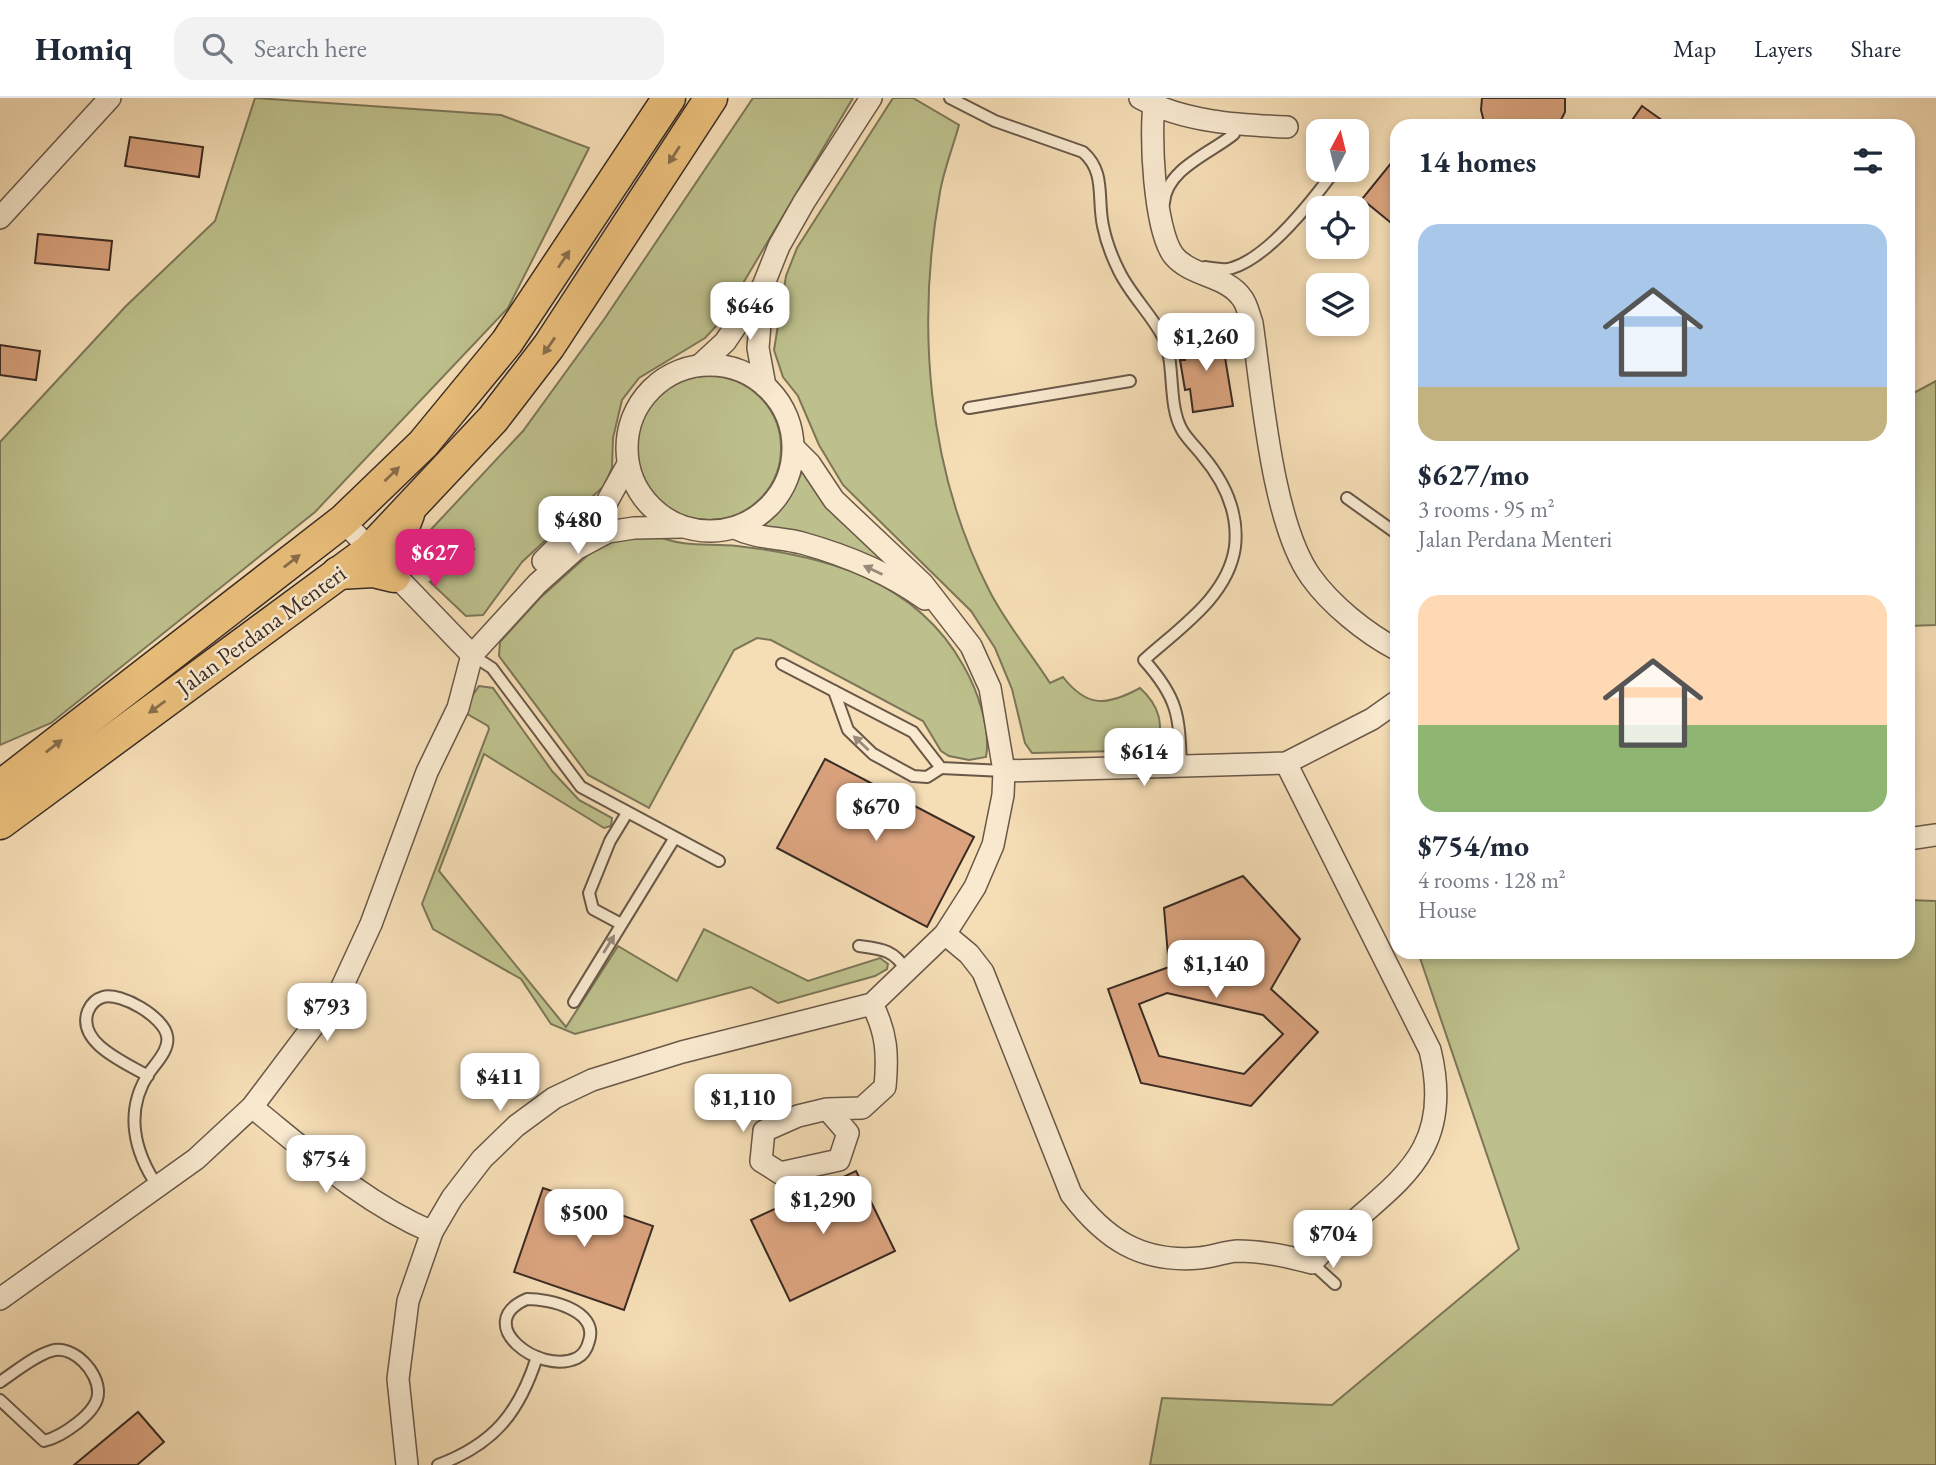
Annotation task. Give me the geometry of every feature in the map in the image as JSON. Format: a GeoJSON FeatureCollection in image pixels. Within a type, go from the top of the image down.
{"type":"FeatureCollection","features":[{"type":"Feature","properties":{"kind":"main road","name":"Jalan Perdana Menteri"},"geometry":{"type":"LineString","coordinates":[[0,788],[343,522],[423,444],[508,342],[669,98]]}},
{"type":"Feature","properties":{"kind":"main road","name":"Jalan Perdana Menteri"},"geometry":{"type":"LineString","coordinates":[[0,823],[369,551],[493,419],[549,346],[711,98]]}},
{"type":"Feature","properties":{"kind":"main road"},"geometry":{"type":"LineString","coordinates":[[338,573],[373,571],[394,576],[395,548],[411,506]]}},
{"type":"Feature","properties":{"kind":"street"},"geometry":{"type":"LineString","coordinates":[[0,218],[110,98]]}},
{"type":"Feature","properties":{"kind":"street"},"geometry":{"type":"LineString","coordinates":[[700,365],[725,342],[763,286],[779,246],[804,202],[871,98]]}},
{"type":"Feature","properties":{"kind":"street"},"geometry":{"type":"LineString","coordinates":[[1287,127],[1234,124],[1150,101],[1157,211],[1162,233],[1175,256],[1197,272],[1227,284],[1243,298],[1252,323],[1286,526],[1310,577],[1350,617],[1390,645]]}},
{"type":"Feature","properties":{"kind":"street"},"geometry":{"type":"LineString","coordinates":[[763,286],[758,348],[765,386]]}},
{"type":"Feature","properties":{"kind":"street"},"geometry":{"type":"LineString","coordinates":[[492,630],[537,584],[576,550],[608,532],[634,528],[683,527],[709,532],[735,528],[759,516],[778,498],[790,474],[794,448],[786,414],[765,386],[746,373],[724,366],[700,365],[674,373],[651,389],[635,411],[627,437],[628,464],[638,491],[657,513],[683,527]]}},
{"type":"Feature","properties":{"kind":"street"},"geometry":{"type":"LineString","coordinates":[[407,1465],[398,1379],[408,1301],[432,1233],[452,1198],[482,1159],[516,1126],[554,1098],[592,1080],[670,1056],[872,1004],[945,934],[975,887],[993,845],[1003,795],[1004,771],[990,688],[971,646],[923,584],[834,500],[810,464],[794,448]]}},
{"type":"Feature","properties":{"kind":"street"},"geometry":{"type":"LineString","coordinates":[[0,1299],[196,1159],[252,1107],[341,989],[371,924],[427,772],[458,708],[472,655],[526,579],[568,536],[603,509],[628,464]]}},
{"type":"Feature","properties":{"kind":"street"},"geometry":{"type":"LineString","coordinates":[[343,522],[472,655]]}},
{"type":"Feature","properties":{"kind":"street"},"geometry":{"type":"LineString","coordinates":[[735,528],[753,537],[800,543],[873,569],[912,589],[952,619]]}},
{"type":"Feature","properties":{"kind":"street"},"geometry":{"type":"LineString","coordinates":[[1004,771],[1286,763],[1372,719],[1390,706]]}},
{"type":"Feature","properties":{"kind":"street"},"geometry":{"type":"LineString","coordinates":[[945,934],[969,954],[983,972],[1065,1181],[1091,1220],[1122,1243],[1156,1256],[1178,1258],[1235,1251],[1264,1252],[1312,1263],[1418,1159],[1434,1123],[1438,1099],[1430,1050],[1286,763]]}},
{"type":"Feature","properties":{"kind":"street"},"geometry":{"type":"LineString","coordinates":[[1915,838],[1936,835]]}},
{"type":"Feature","properties":{"kind":"street"},"geometry":{"type":"LineString","coordinates":[[827,1109],[862,1108],[885,1087],[888,1055],[884,1027],[872,1004]]}},
{"type":"Feature","properties":{"kind":"street"},"geometry":{"type":"LineString","coordinates":[[252,1107],[335,1175],[406,1222],[432,1233]]}},
{"type":"Feature","properties":{"kind":"lane"},"geometry":{"type":"LineString","coordinates":[[950,98],[995,121],[1083,152],[1094,162],[1100,182],[1102,224],[1119,272],[1164,338],[1181,430],[1214,469],[1231,499],[1235,550],[1224,578],[1212,598],[1144,660],[1172,695],[1179,719],[1181,766]]}},
{"type":"Feature","properties":{"kind":"lane"},"geometry":{"type":"LineString","coordinates":[[1234,124],[1234,134],[1179,172],[1164,195],[1163,220],[1175,246],[1186,257],[1205,267],[1229,270],[1249,262],[1266,248],[1324,182]]}},
{"type":"Feature","properties":{"kind":"lane"},"geometry":{"type":"LineString","coordinates":[[969,408],[1130,381]]}},
{"type":"Feature","properties":{"kind":"lane"},"geometry":{"type":"LineString","coordinates":[[1347,498],[1390,529]]}},
{"type":"Feature","properties":{"kind":"lane"},"geometry":{"type":"LineString","coordinates":[[472,655],[492,668],[581,787],[674,839],[719,860]]}},
{"type":"Feature","properties":{"kind":"lane"},"geometry":{"type":"LineString","coordinates":[[782,664],[913,732],[941,768]]}},
{"type":"Feature","properties":{"kind":"lane"},"geometry":{"type":"LineString","coordinates":[[834,691],[848,730],[873,754],[913,776],[927,777],[941,768],[1004,771]]}},
{"type":"Feature","properties":{"kind":"lane"},"geometry":{"type":"LineString","coordinates":[[621,924],[593,909],[589,893],[610,841],[626,813]]}},
{"type":"Feature","properties":{"kind":"lane"},"geometry":{"type":"LineString","coordinates":[[573,1002],[674,839]]}},
{"type":"Feature","properties":{"kind":"lane"},"geometry":{"type":"LineString","coordinates":[[859,946],[887,950],[899,958],[906,970]]}},
{"type":"Feature","properties":{"kind":"lane"},"geometry":{"type":"LineString","coordinates":[[148,1076],[103,1049],[90,1035],[85,1019],[90,1006],[100,998],[126,998],[159,1023],[167,1036],[166,1049],[136,1101],[136,1144],[145,1168],[158,1187]]}},
{"type":"Feature","properties":{"kind":"lane"},"geometry":{"type":"LineString","coordinates":[[1312,1263],[1335,1284]]}},
{"type":"Feature","properties":{"kind":"lane"},"geometry":{"type":"LineString","coordinates":[[527,1299],[542,1299],[569,1308],[581,1315],[590,1325],[590,1340],[583,1355],[570,1361],[537,1357],[520,1349],[510,1338],[506,1326],[508,1314],[514,1305],[527,1299]]}},
{"type":"Feature","properties":{"kind":"lane"},"geometry":{"type":"LineString","coordinates":[[0,1382],[52,1350],[69,1352],[86,1364],[97,1380],[99,1396],[89,1410],[58,1437],[44,1441],[0,1400]]}},
{"type":"Feature","properties":{"kind":"lane"},"geometry":{"type":"LineString","coordinates":[[438,1465],[466,1455],[491,1438],[528,1385],[537,1357]]}},
{"type":"Feature","properties":{"kind":"green space"},"geometry":{"type":"Polygon","coordinates":[[[255,98],[501,115],[589,148],[508,308],[315,512],[51,723],[0,745],[0,442],[126,306],[215,221],[255,98]]]}},
{"type":"Feature","properties":{"kind":"green space"},"geometry":{"type":"Polygon","coordinates":[[[753,98],[853,98],[720,322],[705,338],[639,378],[622,400],[613,438],[612,468],[604,486],[522,562],[483,615],[466,616],[430,582],[462,561],[473,548],[460,536],[421,572],[423,538],[523,431],[605,318],[753,98]]]}},
{"type":"Feature","properties":{"kind":"green space"},"geometry":{"type":"Polygon","coordinates":[[[893,98],[913,98],[959,125],[942,183],[933,242],[929,344],[932,395],[940,446],[968,544],[995,602],[1050,683],[1063,677],[1081,694],[1098,701],[1117,698],[1140,688],[1159,716],[1159,750],[1032,753],[1025,743],[1012,689],[995,648],[971,611],[843,485],[819,445],[798,396],[783,377],[774,350],[786,276],[797,248],[893,98]]]}},
{"type":"Feature","properties":{"kind":"green space"},"geometry":{"type":"Polygon","coordinates":[[[709,376],[736,382],[760,397],[775,421],[781,448],[775,475],[760,499],[736,514],[709,520],[682,514],[658,499],[643,475],[637,448],[643,421],[658,397],[682,382],[709,376]]]}},
{"type":"Feature","properties":{"kind":"green space"},"geometry":{"type":"Polygon","coordinates":[[[1936,381],[1936,625],[1915,626],[1915,392],[1936,381]]]}},
{"type":"Feature","properties":{"kind":"green space"},"geometry":{"type":"Polygon","coordinates":[[[803,468],[889,566],[761,528],[786,501],[803,468]]]}},
{"type":"Feature","properties":{"kind":"green space"},"geometry":{"type":"Polygon","coordinates":[[[658,536],[687,544],[737,546],[804,557],[836,566],[895,593],[921,612],[943,636],[963,665],[985,721],[986,757],[969,760],[949,756],[941,751],[923,721],[771,640],[757,638],[734,650],[649,808],[588,775],[499,656],[500,642],[540,598],[588,555],[613,540],[658,536]]]}},
{"type":"Feature","properties":{"kind":"green space"},"geometry":{"type":"Polygon","coordinates":[[[479,686],[493,688],[552,771],[579,800],[612,818],[611,826],[604,828],[484,754],[439,871],[566,1027],[618,946],[677,981],[704,929],[808,981],[880,958],[888,964],[887,969],[875,976],[778,1003],[751,987],[575,1034],[551,1024],[521,979],[433,929],[422,904],[489,729],[462,711],[479,686]]]}},
{"type":"Feature","properties":{"kind":"green space"},"geometry":{"type":"Polygon","coordinates":[[[1915,900],[1936,901],[1936,1465],[1150,1465],[1162,1398],[1332,1405],[1519,1249],[1420,959],[1915,959],[1915,900]]]}},
{"type":"Feature","properties":{"kind":"building"},"geometry":{"type":"Polygon","coordinates":[[[1482,98],[1565,98],[1565,112],[1562,119],[1483,119],[1482,98]]]}},
{"type":"Feature","properties":{"kind":"building"},"geometry":{"type":"Polygon","coordinates":[[[1642,106],[1660,119],[1633,119],[1642,106]]]}},
{"type":"Feature","properties":{"kind":"building"},"geometry":{"type":"Polygon","coordinates":[[[130,137],[203,147],[199,177],[125,166],[130,137]]]}},
{"type":"Feature","properties":{"kind":"building"},"geometry":{"type":"Polygon","coordinates":[[[1390,164],[1390,222],[1369,205],[1369,196],[1364,196],[1390,164]]]}},
{"type":"Feature","properties":{"kind":"building"},"geometry":{"type":"Polygon","coordinates":[[[38,234],[112,241],[109,270],[35,263],[38,234]]]}},
{"type":"Feature","properties":{"kind":"building"},"geometry":{"type":"Polygon","coordinates":[[[1221,333],[1233,406],[1193,412],[1190,389],[1185,390],[1180,360],[1185,360],[1181,340],[1221,333]]]}},
{"type":"Feature","properties":{"kind":"building"},"geometry":{"type":"Polygon","coordinates":[[[0,345],[40,351],[36,380],[0,375],[0,345]]]}},
{"type":"Feature","properties":{"kind":"building"},"geometry":{"type":"Polygon","coordinates":[[[460,536],[474,549],[462,561],[448,548],[460,536]]]}},
{"type":"Feature","properties":{"kind":"building"},"geometry":{"type":"Polygon","coordinates":[[[825,759],[974,837],[927,927],[777,848],[825,759]]]}},
{"type":"Feature","properties":{"kind":"building"},"geometry":{"type":"Polygon","coordinates":[[[1243,876],[1300,939],[1271,989],[1318,1032],[1251,1106],[1141,1083],[1108,989],[1169,967],[1164,908],[1243,876]],[[1167,993],[1139,1004],[1159,1056],[1244,1074],[1283,1034],[1263,1015],[1167,993]]]}},
{"type":"Feature","properties":{"kind":"building"},"geometry":{"type":"Polygon","coordinates":[[[856,1171],[895,1251],[790,1301],[751,1220],[856,1171]]]}},
{"type":"Feature","properties":{"kind":"building"},"geometry":{"type":"Polygon","coordinates":[[[543,1188],[653,1226],[624,1310],[514,1272],[543,1188]]]}},
{"type":"Feature","properties":{"kind":"building"},"geometry":{"type":"Polygon","coordinates":[[[138,1412],[164,1442],[137,1465],[74,1465],[138,1412]]]}}]}
